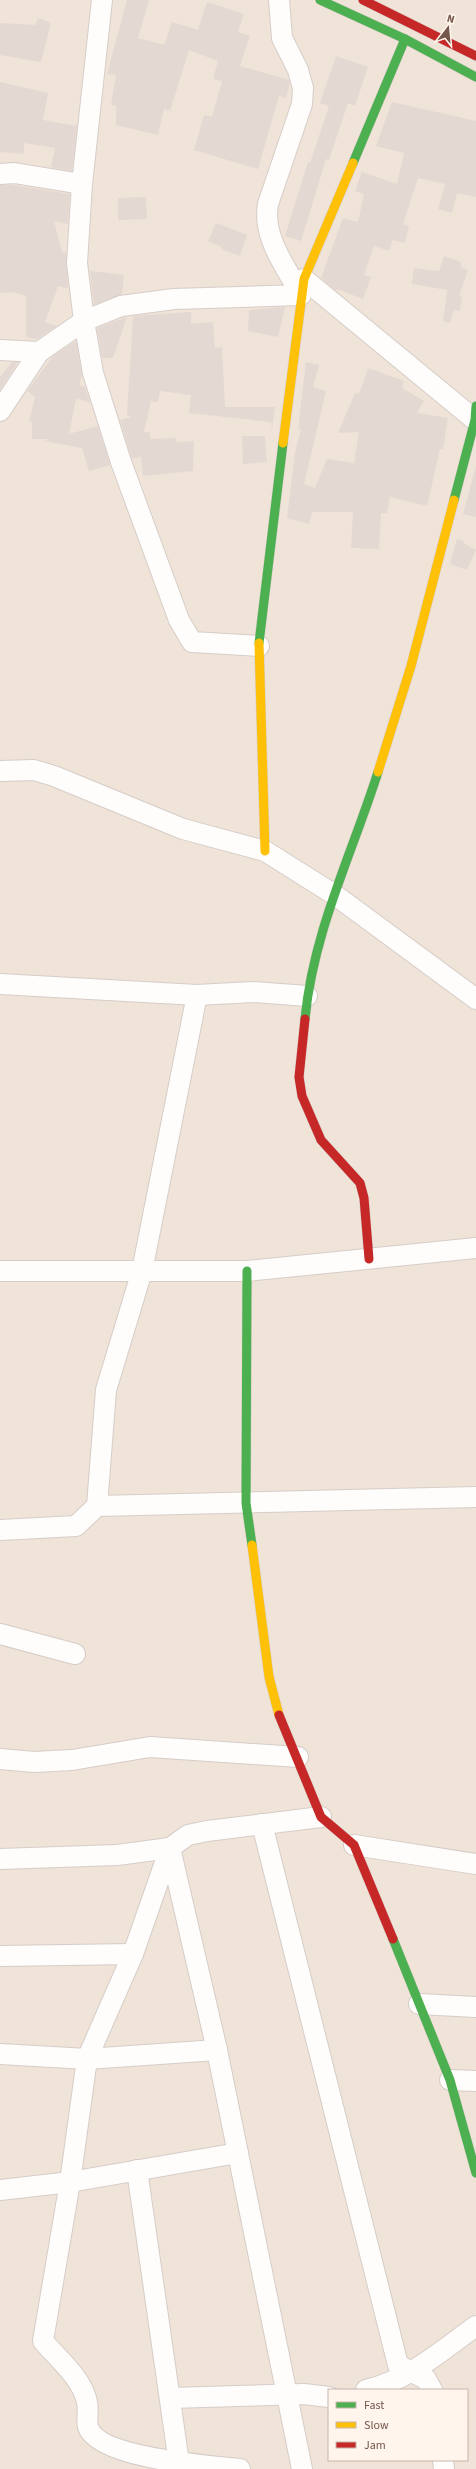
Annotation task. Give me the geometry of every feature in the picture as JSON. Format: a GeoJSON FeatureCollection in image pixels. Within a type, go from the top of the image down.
{"type":"FeatureCollection","features":[{"type":"Feature","properties":{"kind":"street"},"geometry":{"type":"LineString","coordinates":[[102,0],[82,184],[77,263],[84,321],[93,373],[121,462],[179,620],[192,642],[259,646]]}},
{"type":"Feature","properties":{"kind":"street"},"geometry":{"type":"LineString","coordinates":[[279,0],[282,38],[293,57],[303,88],[302,104],[268,204],[266,217],[270,238],[303,287],[476,416],[411,666],[364,816],[321,932],[307,996],[299,1077],[302,1096],[321,1140],[360,1183],[364,1198],[369,1259]]}},
{"type":"Feature","properties":{"kind":"street"},"geometry":{"type":"LineString","coordinates":[[320,0],[405,39],[476,77]]}},
{"type":"Feature","properties":{"kind":"street"},"geometry":{"type":"LineString","coordinates":[[363,0],[476,56]]}},
{"type":"Feature","properties":{"kind":"street"},"geometry":{"type":"LineString","coordinates":[[266,851],[259,646],[303,287],[405,39]]}},
{"type":"Feature","properties":{"kind":"street"},"geometry":{"type":"LineString","coordinates":[[0,174],[14,173],[82,184]]}},
{"type":"Feature","properties":{"kind":"street"},"geometry":{"type":"LineString","coordinates":[[0,411],[39,352],[84,321],[121,306],[174,299],[303,287]]}},
{"type":"Feature","properties":{"kind":"street"},"geometry":{"type":"LineString","coordinates":[[0,350],[39,352]]}},
{"type":"Feature","properties":{"kind":"street"},"geometry":{"type":"LineString","coordinates":[[0,770],[34,770],[183,829],[266,851],[335,895],[476,999]]}},
{"type":"Feature","properties":{"kind":"street"},"geometry":{"type":"LineString","coordinates":[[0,984],[197,995],[253,992],[307,996]]}},
{"type":"Feature","properties":{"kind":"street"},"geometry":{"type":"LineString","coordinates":[[0,1530],[76,1526],[97,1506],[106,1390],[142,1271],[197,995]]}},
{"type":"Feature","properties":{"kind":"street"},"geometry":{"type":"LineString","coordinates":[[0,1271],[247,1271],[476,1248]]}},
{"type":"Feature","properties":{"kind":"street"},"geometry":{"type":"LineString","coordinates":[[247,1271],[246,1503],[269,1677],[280,1717],[298,1757],[321,1818],[354,1844],[476,1864]]}},
{"type":"Feature","properties":{"kind":"street"},"geometry":{"type":"LineString","coordinates":[[97,1506],[476,1497]]}},
{"type":"Feature","properties":{"kind":"street"},"geometry":{"type":"LineString","coordinates":[[0,1634],[75,1654]]}},
{"type":"Feature","properties":{"kind":"street"},"geometry":{"type":"LineString","coordinates":[[0,1759],[34,1762],[72,1760],[150,1747],[298,1757]]}},
{"type":"Feature","properties":{"kind":"street"},"geometry":{"type":"LineString","coordinates":[[0,1859],[117,1856],[170,1848],[188,1836],[208,1831],[321,1818]]}},
{"type":"Feature","properties":{"kind":"street"},"geometry":{"type":"LineString","coordinates":[[262,1824],[398,2365],[426,2379],[431,2389]]}},
{"type":"Feature","properties":{"kind":"street"},"geometry":{"type":"LineString","coordinates":[[354,1844],[450,2080],[476,2173]]}},
{"type":"Feature","properties":{"kind":"street"},"geometry":{"type":"LineString","coordinates":[[170,1848],[133,1954],[87,2059],[70,2182],[43,2340],[72,2373],[87,2402],[88,2427],[99,2441],[138,2455],[179,2463],[240,2469]]}},
{"type":"Feature","properties":{"kind":"street"},"geometry":{"type":"LineString","coordinates":[[170,1848],[217,2050],[302,2469]]}},
{"type":"Feature","properties":{"kind":"street"},"geometry":{"type":"LineString","coordinates":[[0,1956],[133,1954]]}},
{"type":"Feature","properties":{"kind":"street"},"geometry":{"type":"LineString","coordinates":[[419,2004],[476,2007]]}},
{"type":"Feature","properties":{"kind":"street"},"geometry":{"type":"LineString","coordinates":[[0,2054],[87,2059],[217,2050]]}},
{"type":"Feature","properties":{"kind":"street"},"geometry":{"type":"LineString","coordinates":[[450,2080],[476,2081]]}},
{"type":"Feature","properties":{"kind":"street"},"geometry":{"type":"LineString","coordinates":[[0,2190],[70,2182],[238,2153]]}},
{"type":"Feature","properties":{"kind":"street"},"geometry":{"type":"LineString","coordinates":[[137,2170],[179,2463]]}},
{"type":"Feature","properties":{"kind":"street"},"geometry":{"type":"LineString","coordinates":[[370,2389],[379,2387],[413,2372],[476,2326]]}},
{"type":"Feature","properties":{"kind":"street"},"geometry":{"type":"LineString","coordinates":[[170,2398],[287,2396],[304,2394],[328,2397]]}},
{"type":"Feature","properties":{"kind":"shaded area"},"geometry":{"type":"Polygon","coordinates":[[[0,0],[476,0],[476,2469],[0,2469],[0,0]]]}},
{"type":"Feature","properties":{"kind":"building"},"geometry":{"type":"Polygon","coordinates":[[[127,0],[149,0],[138,38],[164,45],[172,22],[198,30],[207,2],[244,14],[238,32],[250,36],[240,66],[289,80],[290,83],[286,98],[279,96],[258,169],[194,150],[204,115],[212,117],[222,81],[213,79],[218,61],[189,50],[170,111],[164,109],[158,135],[116,125],[116,106],[111,105],[116,75],[107,74],[127,0]]]}},
{"type":"Feature","properties":{"kind":"building"},"geometry":{"type":"Polygon","coordinates":[[[38,18],[51,23],[41,62],[0,55],[0,23],[35,25],[38,18]]]}},
{"type":"Feature","properties":{"kind":"building"},"geometry":{"type":"Polygon","coordinates":[[[336,56],[368,67],[355,106],[348,103],[329,160],[326,159],[301,241],[285,236],[308,162],[310,163],[329,106],[320,103],[336,56]]]}},
{"type":"Feature","properties":{"kind":"building"},"geometry":{"type":"Polygon","coordinates":[[[0,82],[48,93],[43,120],[77,126],[72,171],[51,167],[55,148],[24,143],[24,154],[0,152],[0,82]]]}},
{"type":"Feature","properties":{"kind":"building"},"geometry":{"type":"Polygon","coordinates":[[[392,102],[476,121],[476,197],[457,193],[452,213],[438,209],[445,184],[418,178],[403,224],[409,226],[405,243],[393,240],[389,251],[374,246],[364,275],[371,277],[363,299],[337,289],[336,291],[321,278],[343,218],[358,222],[364,194],[355,191],[362,172],[397,184],[404,153],[376,146],[392,102]]]}},
{"type":"Feature","properties":{"kind":"building"},"geometry":{"type":"Polygon","coordinates":[[[0,185],[13,185],[70,194],[68,224],[54,221],[62,252],[66,253],[68,288],[58,286],[45,322],[57,326],[37,339],[26,337],[26,296],[13,292],[0,293],[0,185]]]}},
{"type":"Feature","properties":{"kind":"building"},"geometry":{"type":"Polygon","coordinates":[[[146,197],[147,219],[118,220],[118,198],[146,197]]]}},
{"type":"Feature","properties":{"kind":"building"},"geometry":{"type":"Polygon","coordinates":[[[216,223],[247,235],[240,256],[221,249],[222,247],[208,241],[216,223]]]}},
{"type":"Feature","properties":{"kind":"building"},"geometry":{"type":"Polygon","coordinates":[[[444,256],[461,262],[461,267],[468,270],[459,296],[462,297],[460,311],[454,310],[450,323],[443,321],[447,290],[412,284],[414,268],[439,271],[444,256]]]}},
{"type":"Feature","properties":{"kind":"building"},"geometry":{"type":"Polygon","coordinates":[[[90,271],[124,275],[122,294],[94,305],[90,271]]]}},
{"type":"Feature","properties":{"kind":"building"},"geometry":{"type":"Polygon","coordinates":[[[285,307],[278,337],[248,331],[249,310],[285,307]]]}},
{"type":"Feature","properties":{"kind":"building"},"geometry":{"type":"Polygon","coordinates":[[[191,312],[191,324],[213,322],[215,348],[222,347],[225,407],[275,407],[272,429],[271,422],[189,413],[191,395],[160,391],[158,402],[151,401],[144,432],[150,432],[150,439],[176,438],[176,442],[194,441],[193,471],[143,476],[141,457],[132,459],[120,420],[132,417],[127,415],[133,316],[191,312]]]}},
{"type":"Feature","properties":{"kind":"building"},"geometry":{"type":"Polygon","coordinates":[[[127,317],[113,358],[102,358],[97,328],[127,317]]]}},
{"type":"Feature","properties":{"kind":"building"},"geometry":{"type":"Polygon","coordinates":[[[76,341],[82,375],[79,385],[85,387],[90,403],[76,398],[69,434],[98,426],[110,465],[89,471],[82,448],[44,441],[50,439],[32,439],[32,422],[29,422],[35,397],[27,391],[54,355],[76,341]]]}},
{"type":"Feature","properties":{"kind":"building"},"geometry":{"type":"Polygon","coordinates":[[[12,362],[18,362],[0,390],[0,377],[12,362]]]}},
{"type":"Feature","properties":{"kind":"building"},"geometry":{"type":"Polygon","coordinates":[[[306,362],[319,365],[313,387],[326,391],[304,484],[315,488],[327,459],[354,463],[359,432],[338,433],[355,393],[359,394],[368,368],[404,381],[402,388],[424,401],[417,413],[448,418],[443,449],[440,449],[427,506],[390,497],[387,513],[381,513],[379,549],[351,548],[353,512],[312,512],[309,524],[287,518],[295,453],[301,429],[298,429],[306,362]]]}},
{"type":"Feature","properties":{"kind":"building"},"geometry":{"type":"Polygon","coordinates":[[[242,436],[265,436],[267,462],[243,464],[242,436]]]}},
{"type":"Feature","properties":{"kind":"building"},"geometry":{"type":"Polygon","coordinates":[[[476,466],[476,517],[463,514],[476,466]]]}},
{"type":"Feature","properties":{"kind":"building"},"geometry":{"type":"Polygon","coordinates":[[[457,539],[464,541],[463,543],[476,550],[467,570],[450,564],[457,539]]]}},
{"type":"Feature","properties":{"kind":"traffic: fast"},"geometry":{"type":"LineString","coordinates":[[320,0],[405,39],[476,77]]}},
{"type":"Feature","properties":{"kind":"traffic: fast"},"geometry":{"type":"LineString","coordinates":[[353,163],[405,39]]}},
{"type":"Feature","properties":{"kind":"traffic: fast"},"geometry":{"type":"LineString","coordinates":[[454,500],[475,420],[476,406]]}},
{"type":"Feature","properties":{"kind":"traffic: fast"},"geometry":{"type":"LineString","coordinates":[[259,643],[283,443]]}},
{"type":"Feature","properties":{"kind":"traffic: fast"},"geometry":{"type":"LineString","coordinates":[[305,1019],[309,987],[325,924],[378,772]]}},
{"type":"Feature","properties":{"kind":"traffic: fast"},"geometry":{"type":"LineString","coordinates":[[247,1271],[246,1503],[252,1545]]}},
{"type":"Feature","properties":{"kind":"traffic: fast"},"geometry":{"type":"LineString","coordinates":[[393,1939],[450,2080],[476,2173]]}},
{"type":"Feature","properties":{"kind":"traffic: slow"},"geometry":{"type":"LineString","coordinates":[[283,443],[304,279],[353,163]]}},
{"type":"Feature","properties":{"kind":"traffic: slow"},"geometry":{"type":"LineString","coordinates":[[378,772],[411,666],[454,500]]}},
{"type":"Feature","properties":{"kind":"traffic: slow"},"geometry":{"type":"LineString","coordinates":[[259,643],[265,851]]}},
{"type":"Feature","properties":{"kind":"traffic: slow"},"geometry":{"type":"LineString","coordinates":[[252,1545],[269,1677],[279,1715]]}},
{"type":"Feature","properties":{"kind":"traffic: jam"},"geometry":{"type":"LineString","coordinates":[[363,0],[476,56]]}},
{"type":"Feature","properties":{"kind":"traffic: jam"},"geometry":{"type":"LineString","coordinates":[[305,1019],[299,1077],[302,1096],[321,1140],[360,1183],[364,1198],[369,1259]]}},
{"type":"Feature","properties":{"kind":"traffic: jam"},"geometry":{"type":"LineString","coordinates":[[279,1715],[321,1817],[354,1845],[393,1939]]}}]}
